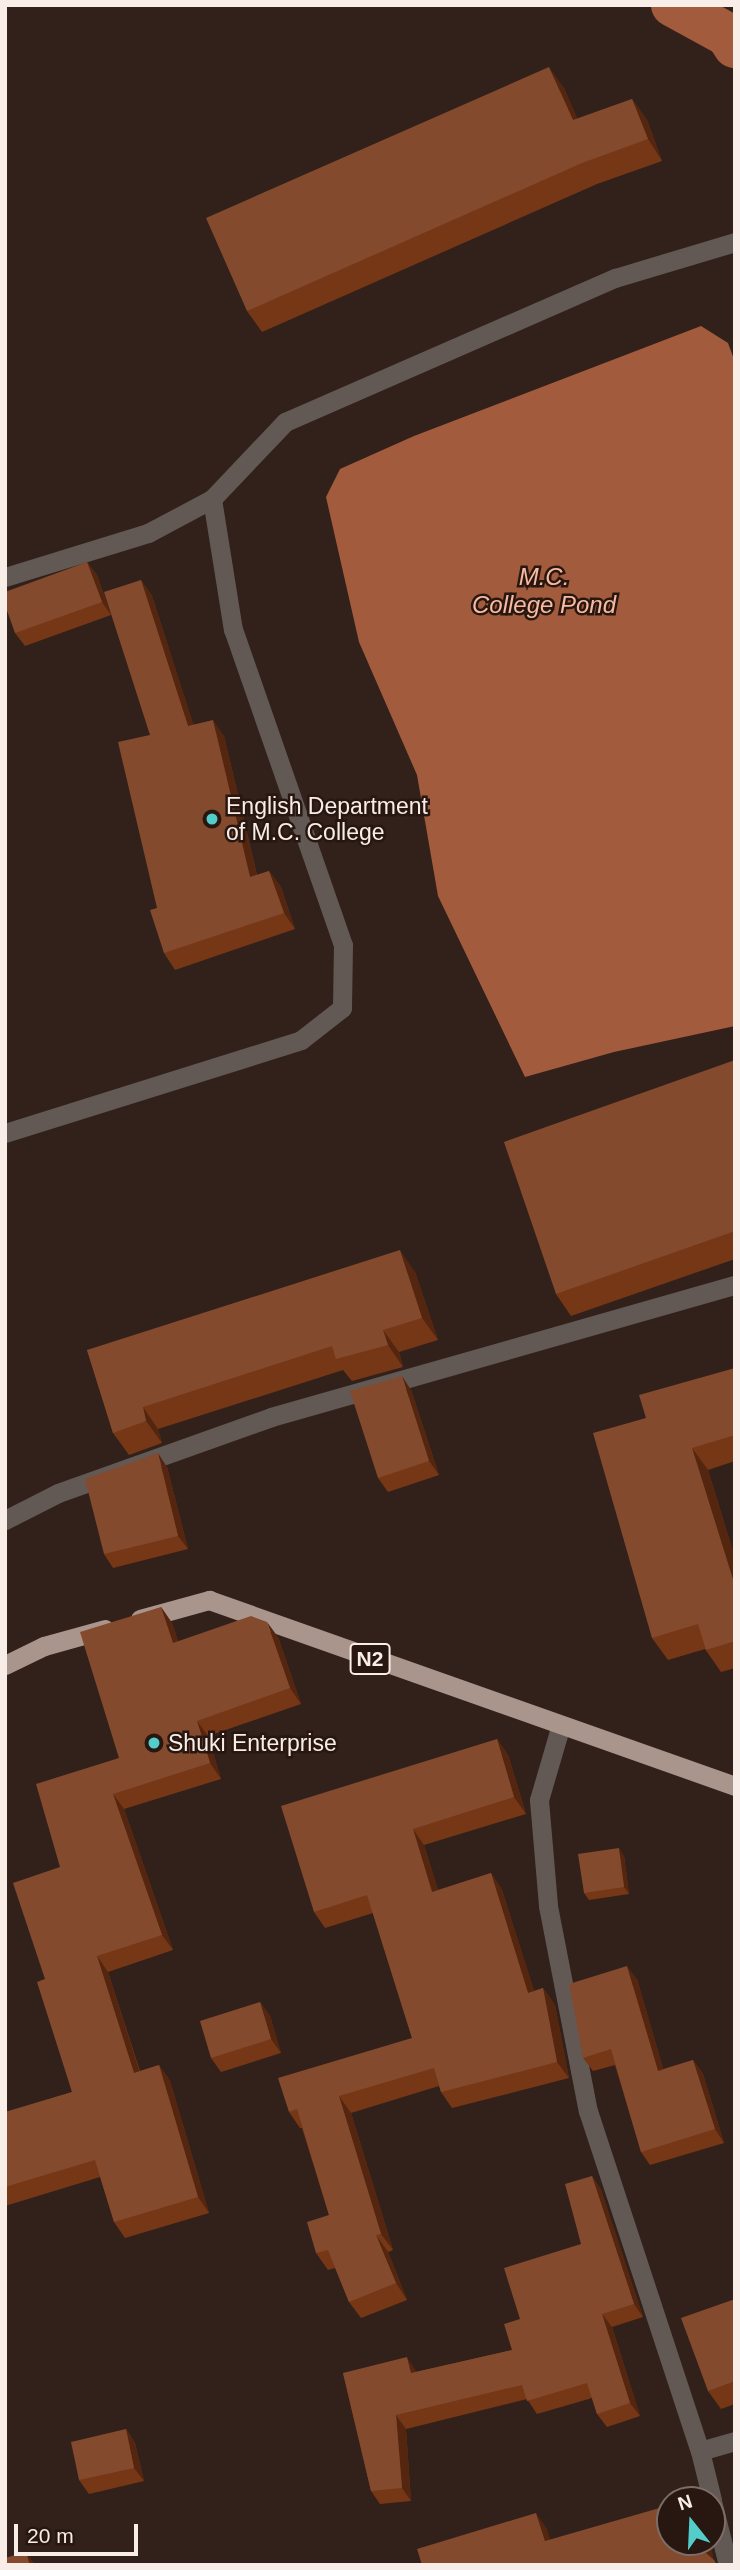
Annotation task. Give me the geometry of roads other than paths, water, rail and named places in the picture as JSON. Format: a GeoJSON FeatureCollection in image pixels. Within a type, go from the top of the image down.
{"type":"FeatureCollection","features":[{"type":"Feature","properties":{"kind":"highway","name":"N2"},"geometry":{"type":"LineString","coordinates":[[5,1665],[44,1646],[209,1600],[560,1728],[735,1786]]}},
{"type":"Feature","properties":{"kind":"street"},"geometry":{"type":"LineString","coordinates":[[5,577],[148,533],[212,499],[285,422],[615,278],[735,242]]}},
{"type":"Feature","properties":{"kind":"street"},"geometry":{"type":"LineString","coordinates":[[5,1133],[302,1041],[342,1008],[343,945],[233,630],[212,499]]}},
{"type":"Feature","properties":{"kind":"street"},"geometry":{"type":"LineString","coordinates":[[5,1520],[58,1493],[271,1417],[735,1285]]}},
{"type":"Feature","properties":{"kind":"street"},"geometry":{"type":"LineString","coordinates":[[560,1728],[538,1800],[548,1906],[587,2111],[700,2451],[709,2486]]}},
{"type":"Feature","properties":{"kind":"street"},"geometry":{"type":"LineString","coordinates":[[700,2451],[735,2441]]}},
{"type":"Feature","properties":{"kind":"water","name":"M.C. College Pond"},"geometry":{"type":"Polygon","coordinates":[[[701,326],[728,343],[735,362],[735,1026],[614,1052],[525,1077],[438,896],[417,775],[359,642],[326,497],[340,469],[414,436],[701,326]]]}},
{"type":"Feature","properties":{"kind":"waterway"},"geometry":{"type":"LineString","coordinates":[[673,5],[728,35],[735,46]]}},
{"type":"Feature","properties":{"kind":"place","name":"English Department of M.C. College"},"geometry":{"type":"Point","coordinates":[212,819]}},
{"type":"Feature","properties":{"kind":"place","name":"Shuki Enterprise"},"geometry":{"type":"Point","coordinates":[154,1743]}}]}
